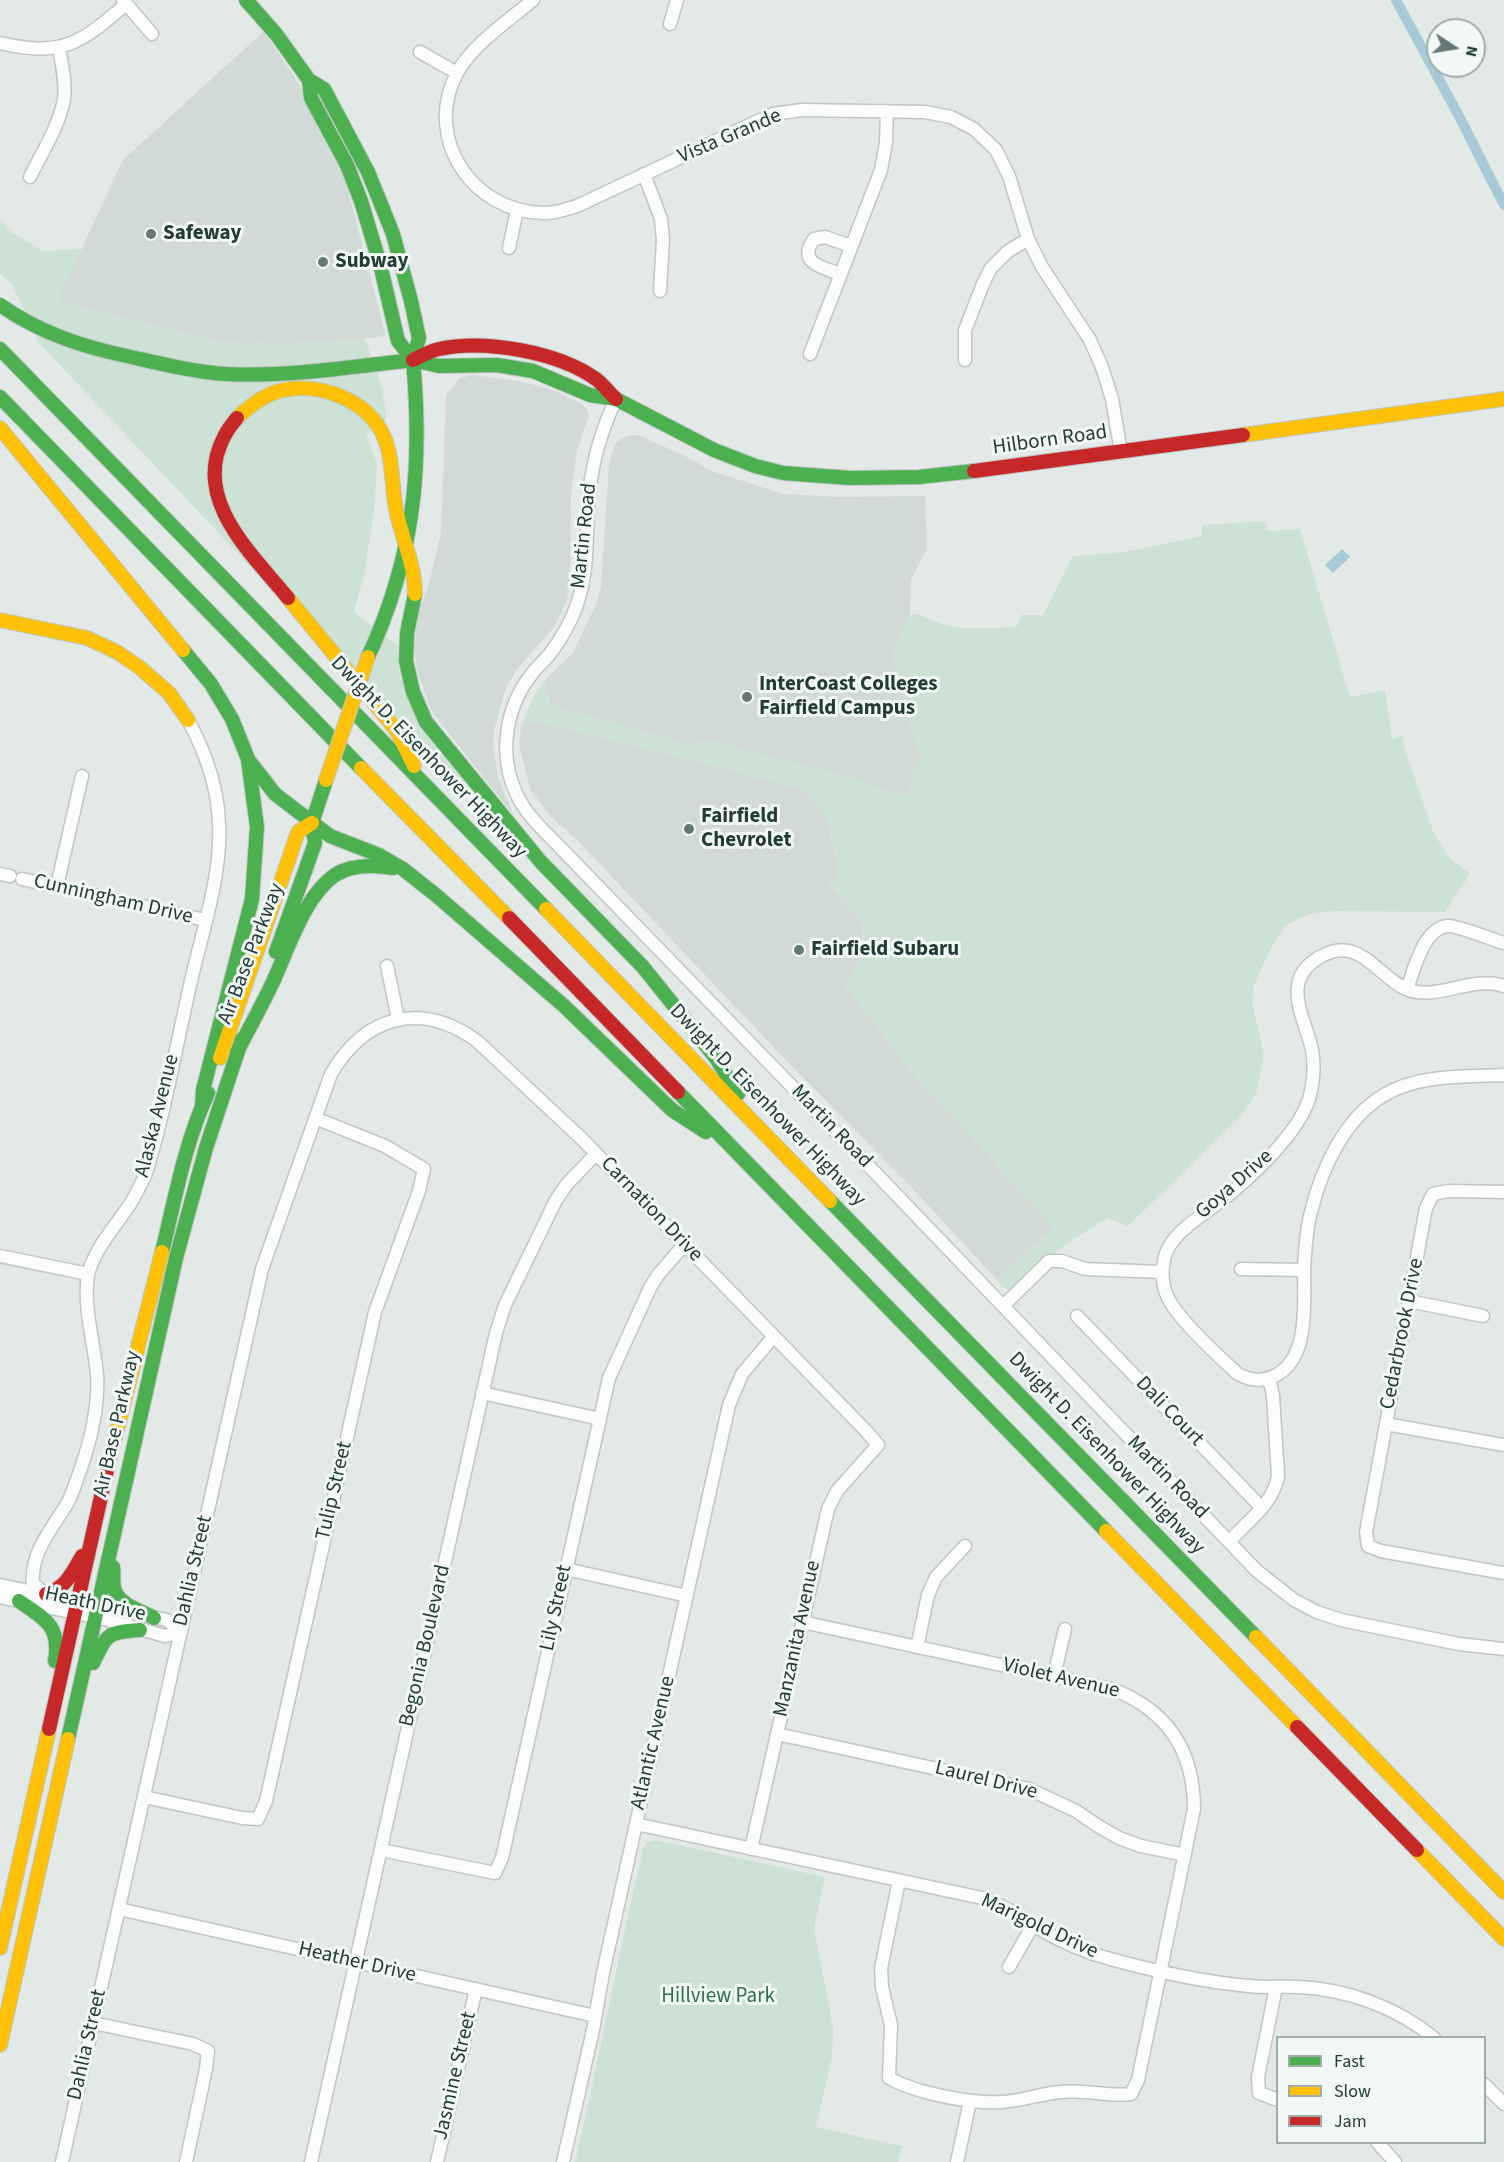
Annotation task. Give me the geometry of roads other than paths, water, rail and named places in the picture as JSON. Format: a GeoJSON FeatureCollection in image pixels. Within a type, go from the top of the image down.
{"type":"FeatureCollection","features":[{"type":"Feature","properties":{"kind":"main road"},"geometry":{"type":"LineString","coordinates":[[246,0],[276,34],[309,80],[324,89],[380,198],[393,234],[419,338],[413,360]]}},
{"type":"Feature","properties":{"kind":"main road"},"geometry":{"type":"LineString","coordinates":[[309,80],[311,98],[347,165],[362,201],[383,273],[398,341],[413,360]]}},
{"type":"Feature","properties":{"kind":"main road","name":"Hilborn Road"},"geometry":{"type":"LineString","coordinates":[[0,305],[41,330],[99,350],[200,371],[234,374],[274,373],[413,360],[436,349],[459,346],[516,350],[553,360],[596,379],[616,399],[735,459],[783,473],[817,477],[892,479],[949,475],[1504,399]]}},
{"type":"Feature","properties":{"kind":"main road","name":"Dwight D. Eisenhower Highway"},"geometry":{"type":"LineString","coordinates":[[0,350],[1504,1892]]}},
{"type":"Feature","properties":{"kind":"main road","name":"Air Base Parkway"},"geometry":{"type":"LineString","coordinates":[[0,2045],[182,1237],[237,1052],[284,932],[315,843],[312,824],[326,780],[368,657],[382,629],[397,584],[406,546],[415,486],[417,404],[413,360]]}},
{"type":"Feature","properties":{"kind":"main road"},"geometry":{"type":"LineString","coordinates":[[421,782],[398,731],[247,548],[221,509],[214,470],[219,447],[228,427],[243,410],[259,398],[280,390],[301,387],[324,389],[365,411],[382,431],[391,465],[392,490],[415,589],[406,639],[407,670],[415,700],[426,722],[540,861],[643,968],[716,1058],[759,1127]]}},
{"type":"Feature","properties":{"kind":"main road"},"geometry":{"type":"LineString","coordinates":[[0,397],[1504,1939]]}},
{"type":"Feature","properties":{"kind":"main road"},"geometry":{"type":"LineString","coordinates":[[0,428],[211,684],[232,719],[248,759],[257,827],[252,899],[203,1090],[202,1106]]}},
{"type":"Feature","properties":{"kind":"main road"},"geometry":{"type":"LineString","coordinates":[[0,620],[87,638],[117,652],[139,667],[169,693],[188,720]]}},
{"type":"Feature","properties":{"kind":"main road"},"geometry":{"type":"LineString","coordinates":[[248,759],[275,794],[312,824],[330,836],[379,855],[403,869],[564,1005],[672,1110],[739,1153]]}},
{"type":"Feature","properties":{"kind":"main road","name":"Air Base Parkway"},"geometry":{"type":"LineString","coordinates":[[0,1947],[107,1468],[165,1234],[202,1106],[209,1092],[298,832],[312,824]]}},
{"type":"Feature","properties":{"kind":"main road"},"geometry":{"type":"LineString","coordinates":[[237,1052],[300,925],[325,883],[344,871],[357,867],[403,869]]}},
{"type":"Feature","properties":{"kind":"main road"},"geometry":{"type":"LineString","coordinates":[[46,1594],[56,1593],[64,1586],[91,1542]]}},
{"type":"Feature","properties":{"kind":"main road"},"geometry":{"type":"LineString","coordinates":[[112,1547],[115,1590],[119,1598],[154,1618]]}},
{"type":"Feature","properties":{"kind":"main road"},"geometry":{"type":"LineString","coordinates":[[19,1601],[48,1620],[56,1633],[57,1652],[44,1711],[40,1767]]}},
{"type":"Feature","properties":{"kind":"main road"},"geometry":{"type":"LineString","coordinates":[[76,1704],[96,1652],[105,1638],[120,1631],[140,1630]]}},
{"type":"Feature","properties":{"kind":"street","name":"Vista Grande"},"geometry":{"type":"LineString","coordinates":[[532,0],[472,52],[457,73],[448,98],[446,125],[452,149],[462,170],[479,190],[499,203],[517,210],[557,212],[577,206],[773,114],[802,110],[887,111],[951,117],[974,129],[996,150],[1009,176],[1028,239],[1042,267],[1090,340],[1102,367],[1112,399],[1121,452]]}},
{"type":"Feature","properties":{"kind":"street"},"geometry":{"type":"LineString","coordinates":[[670,24],[677,0]]}},
{"type":"Feature","properties":{"kind":"street"},"geometry":{"type":"LineString","coordinates":[[0,43],[37,50],[59,48],[78,41],[98,28],[124,2],[152,34]]}},
{"type":"Feature","properties":{"kind":"street"},"geometry":{"type":"LineString","coordinates":[[30,177],[58,121],[64,98],[64,78],[59,48]]}},
{"type":"Feature","properties":{"kind":"street"},"geometry":{"type":"LineString","coordinates":[[420,52],[457,73]]}},
{"type":"Feature","properties":{"kind":"street"},"geometry":{"type":"LineString","coordinates":[[810,354],[881,170],[886,142],[887,111]]}},
{"type":"Feature","properties":{"kind":"street"},"geometry":{"type":"LineString","coordinates":[[644,174],[662,219],[660,291]]}},
{"type":"Feature","properties":{"kind":"street"},"geometry":{"type":"LineString","coordinates":[[509,248],[517,210]]}},
{"type":"Feature","properties":{"kind":"street"},"geometry":{"type":"LineString","coordinates":[[840,274],[813,264],[808,256],[809,247],[814,239],[825,237],[851,246]]}},
{"type":"Feature","properties":{"kind":"street"},"geometry":{"type":"LineString","coordinates":[[964,360],[965,330],[991,268],[1007,252],[1028,239]]}},
{"type":"Feature","properties":{"kind":"street","name":"Martin Road"},"geometry":{"type":"LineString","coordinates":[[616,399],[593,461],[588,501],[584,574],[578,604],[572,620],[558,643],[521,688],[508,727],[506,747],[508,766],[518,796],[534,820],[1229,1542],[1275,1587],[1317,1612],[1366,1626],[1459,1644],[1504,1649]]}},
{"type":"Feature","properties":{"kind":"street","name":"Alaska Avenue"},"geometry":{"type":"LineString","coordinates":[[46,1594],[33,1584],[35,1561],[41,1545],[69,1500],[84,1457],[97,1390],[87,1290],[88,1274],[100,1250],[146,1176],[215,872],[219,825],[212,774],[201,743],[188,720]]}},
{"type":"Feature","properties":{"kind":"street"},"geometry":{"type":"LineString","coordinates":[[57,886],[82,776]]}},
{"type":"Feature","properties":{"kind":"street","name":"Cunningham Drive"},"geometry":{"type":"LineString","coordinates":[[11,876],[205,920]]}},
{"type":"Feature","properties":{"kind":"street"},"geometry":{"type":"LineString","coordinates":[[1504,943],[1450,926],[1436,929],[1427,938],[1407,989],[1427,992],[1487,982],[1504,986]]}},
{"type":"Feature","properties":{"kind":"street","name":"Goya Drive"},"geometry":{"type":"LineString","coordinates":[[1162,1272],[1168,1247],[1179,1233],[1239,1187],[1258,1169],[1298,1122],[1308,1102],[1314,1067],[1312,1051],[1296,996],[1299,982],[1306,968],[1331,952],[1357,953],[1369,959],[1395,983],[1407,989]]}},
{"type":"Feature","properties":{"kind":"street"},"geometry":{"type":"LineString","coordinates":[[387,966],[398,1019]]}},
{"type":"Feature","properties":{"kind":"street","name":"Dahlia Street"},"geometry":{"type":"LineString","coordinates":[[62,2162],[262,1269],[331,1074],[342,1056],[357,1040],[369,1031],[398,1019]]}},
{"type":"Feature","properties":{"kind":"street","name":"Carnation Drive"},"geometry":{"type":"LineString","coordinates":[[398,1019],[431,1020],[463,1031],[499,1061],[596,1154],[878,1445]]}},
{"type":"Feature","properties":{"kind":"street"},"geometry":{"type":"LineString","coordinates":[[1003,1306],[1049,1261],[1062,1261],[1085,1269],[1162,1272],[1167,1296],[1176,1311],[1238,1374],[1260,1381],[1281,1373],[1292,1361],[1304,1322],[1304,1270],[1311,1214],[1317,1191],[1340,1142],[1356,1118],[1384,1095],[1414,1083],[1427,1080],[1504,1075]]}},
{"type":"Feature","properties":{"kind":"street","name":"Tulip Street"},"geometry":{"type":"LineString","coordinates":[[144,1797],[258,1820],[266,1801],[375,1312],[419,1191],[424,1169],[386,1146],[315,1118]]}},
{"type":"Feature","properties":{"kind":"street","name":"Begonia Boulevard"},"geometry":{"type":"LineString","coordinates":[[311,2162],[496,1333],[510,1295],[556,1200],[567,1184],[596,1154]]}},
{"type":"Feature","properties":{"kind":"street","name":"Cedarbrook Drive"},"geometry":{"type":"LineString","coordinates":[[1504,1192],[1448,1191],[1433,1194],[1426,1208],[1366,1532],[1368,1546],[1381,1551],[1504,1573]]}},
{"type":"Feature","properties":{"kind":"street","name":"Lily Street"},"geometry":{"type":"LineString","coordinates":[[381,1850],[495,1873],[502,1858],[614,1363],[650,1288],[684,1245]]}},
{"type":"Feature","properties":{"kind":"street"},"geometry":{"type":"LineString","coordinates":[[0,1256],[88,1274]]}},
{"type":"Feature","properties":{"kind":"street"},"geometry":{"type":"LineString","coordinates":[[1241,1269],[1304,1270]]}},
{"type":"Feature","properties":{"kind":"street"},"geometry":{"type":"LineString","coordinates":[[1409,1301],[1483,1316]]}},
{"type":"Feature","properties":{"kind":"street","name":"Dali Court"},"geometry":{"type":"LineString","coordinates":[[1077,1316],[1262,1508]]}},
{"type":"Feature","properties":{"kind":"street","name":"Atlantic Avenue"},"geometry":{"type":"LineString","coordinates":[[563,2162],[729,1406],[735,1387],[750,1362],[774,1336]]}},
{"type":"Feature","properties":{"kind":"street"},"geometry":{"type":"LineString","coordinates":[[1229,1542],[1262,1508],[1276,1487],[1278,1476],[1273,1395],[1269,1378]]}},
{"type":"Feature","properties":{"kind":"street"},"geometry":{"type":"LineString","coordinates":[[482,1393],[600,1419]]}},
{"type":"Feature","properties":{"kind":"street"},"geometry":{"type":"LineString","coordinates":[[1386,1424],[1504,1445]]}},
{"type":"Feature","properties":{"kind":"street","name":"Manzanita Avenue"},"geometry":{"type":"LineString","coordinates":[[751,1849],[828,1509],[837,1491],[878,1445]]}},
{"type":"Feature","properties":{"kind":"street"},"geometry":{"type":"LineString","coordinates":[[916,1647],[928,1594],[936,1577],[965,1546]]}},
{"type":"Feature","properties":{"kind":"street"},"geometry":{"type":"LineString","coordinates":[[566,1569],[687,1596]]}},
{"type":"Feature","properties":{"kind":"street","name":"Heath Drive"},"geometry":{"type":"LineString","coordinates":[[0,1585],[46,1594],[76,1607]]}},
{"type":"Feature","properties":{"kind":"street","name":"Heath Drive"},"geometry":{"type":"LineString","coordinates":[[0,1597],[167,1620],[181,1632]]}},
{"type":"Feature","properties":{"kind":"street","name":"Heath Drive"},"geometry":{"type":"LineString","coordinates":[[97,1611],[140,1630],[165,1636],[181,1632]]}},
{"type":"Feature","properties":{"kind":"street","name":"Violet Avenue"},"geometry":{"type":"LineString","coordinates":[[802,1622],[1112,1689],[1128,1695],[1152,1710],[1166,1724],[1185,1755],[1194,1791],[1194,1809],[1138,2080],[1131,2094],[1116,2096],[1096,2092],[1062,2091],[1002,2102],[970,2101]]}},
{"type":"Feature","properties":{"kind":"street"},"geometry":{"type":"LineString","coordinates":[[1054,1676],[1065,1629]]}},
{"type":"Feature","properties":{"kind":"street","name":"Laurel Drive"},"geometry":{"type":"LineString","coordinates":[[777,1734],[1029,1789],[1068,1807],[1119,1838],[1141,1846],[1185,1855]]}},
{"type":"Feature","properties":{"kind":"street","name":"Marigold Drive"},"geometry":{"type":"LineString","coordinates":[[636,1824],[998,1903],[1033,1925],[1091,1953],[1161,1970],[1251,1987],[1317,1989],[1349,1995],[1380,2005],[1406,2018],[1433,2036]]}},
{"type":"Feature","properties":{"kind":"street"},"geometry":{"type":"LineString","coordinates":[[899,1881],[881,1968],[882,1987],[891,2025],[889,2078],[903,2086],[970,2101],[957,2162]]}},
{"type":"Feature","properties":{"kind":"street","name":"Heather Drive"},"geometry":{"type":"LineString","coordinates":[[119,1910],[595,2016]]}},
{"type":"Feature","properties":{"kind":"street"},"geometry":{"type":"LineString","coordinates":[[1009,1967],[1033,1925]]}},
{"type":"Feature","properties":{"kind":"street"},"geometry":{"type":"LineString","coordinates":[[1276,1987],[1258,2077],[1260,2093],[1276,2099]]}},
{"type":"Feature","properties":{"kind":"street","name":"Jasmine Street"},"geometry":{"type":"LineString","coordinates":[[437,2162],[476,1989]]}},
{"type":"Feature","properties":{"kind":"street"},"geometry":{"type":"LineString","coordinates":[[93,2023],[193,2044],[208,2051],[186,2162]]}},
{"type":"Feature","properties":{"kind":"street"},"geometry":{"type":"LineString","coordinates":[[1486,2085],[1504,2104]]}},
{"type":"Feature","properties":{"kind":"street"},"geometry":{"type":"LineString","coordinates":[[1379,2144],[1395,2162]]}},
{"type":"Feature","properties":{"kind":"water"},"geometry":{"type":"Polygon","coordinates":[[[1342,549],[1350,557],[1333,573],[1325,565],[1342,549]]]}},
{"type":"Feature","properties":{"kind":"waterway"},"geometry":{"type":"LineString","coordinates":[[1396,0],[1504,205]]}},
{"type":"Feature","properties":{"kind":"place","name":"Safeway"},"geometry":{"type":"Point","coordinates":[151,234]}},
{"type":"Feature","properties":{"kind":"place","name":"Subway"},"geometry":{"type":"Point","coordinates":[323,262]}},
{"type":"Feature","properties":{"kind":"place","name":"InterCoast Colleges Fairfield Campus"},"geometry":{"type":"Point","coordinates":[747,697]}},
{"type":"Feature","properties":{"kind":"place","name":"Fairfield Chevrolet"},"geometry":{"type":"Point","coordinates":[689,829]}},
{"type":"Feature","properties":{"kind":"place","name":"Fairfield Subaru"},"geometry":{"type":"Point","coordinates":[799,950]}},
{"type":"Feature","properties":{"kind":"park label","name":"Hillview Park"},"geometry":{"type":"Point","coordinates":[718,1997]}}]}
